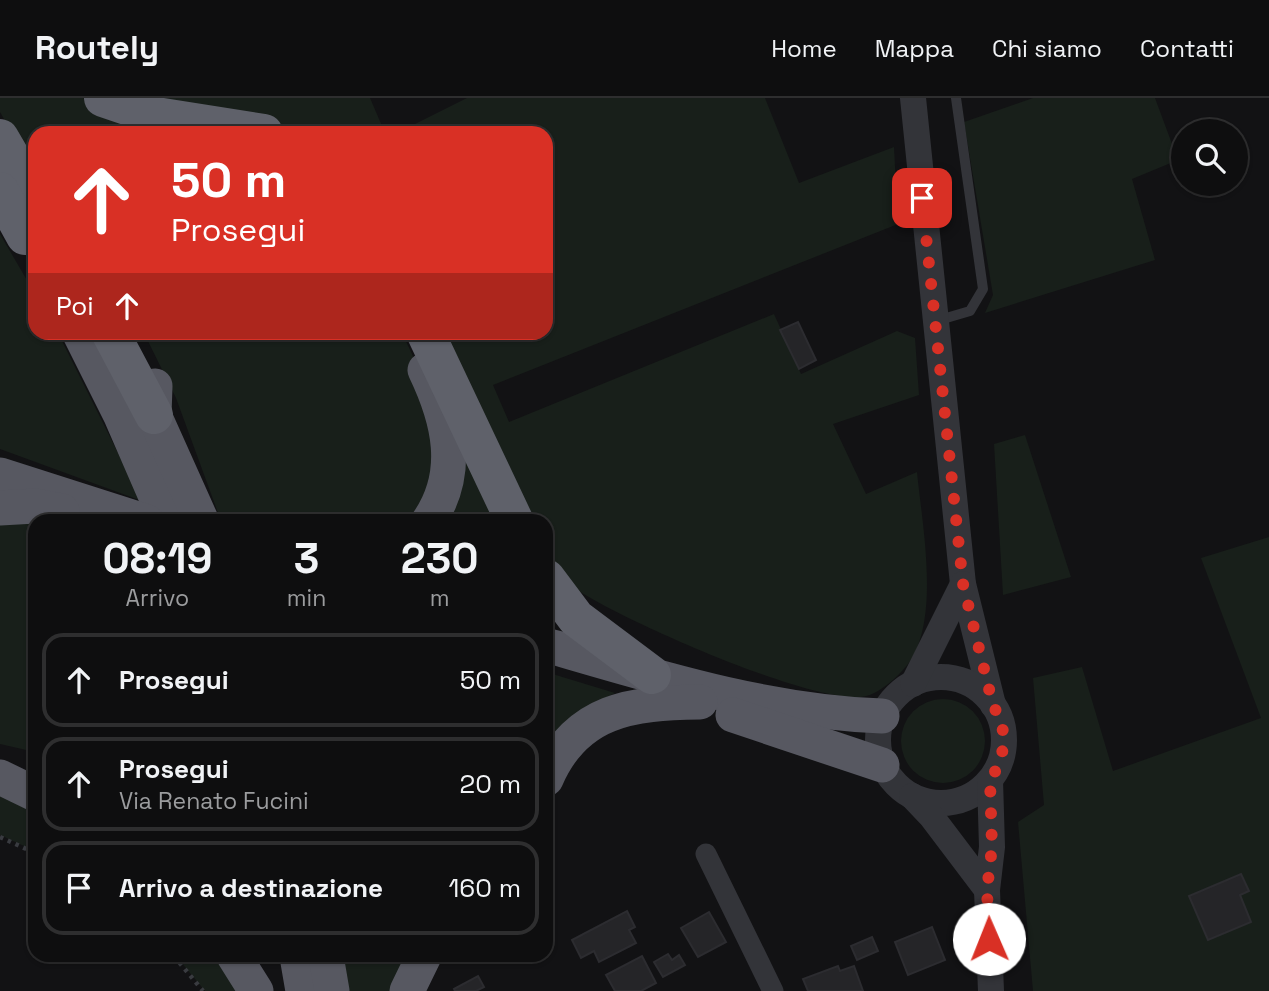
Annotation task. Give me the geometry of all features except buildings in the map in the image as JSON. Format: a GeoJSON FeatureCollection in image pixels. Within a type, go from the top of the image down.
{"type":"FeatureCollection","features":[{"type":"Feature","properties":{"kind":"highway"},"geometry":{"type":"LineString","coordinates":[[103,98],[156,116],[220,126]]}},
{"type":"Feature","properties":{"kind":"highway"},"geometry":{"type":"LineString","coordinates":[[0,138],[28,186]]}},
{"type":"Feature","properties":{"kind":"highway"},"geometry":{"type":"LineString","coordinates":[[0,191],[20,237]]}},
{"type":"Feature","properties":{"kind":"highway"},"geometry":{"type":"LineString","coordinates":[[83,340],[121,416],[164,514]]}},
{"type":"Feature","properties":{"kind":"highway"},"geometry":{"type":"LineString","coordinates":[[114,340],[155,415],[198,514]]}},
{"type":"Feature","properties":{"kind":"highway"},"geometry":{"type":"LineString","coordinates":[[135,340],[155,382],[155,415]]}},
{"type":"Feature","properties":{"kind":"highway"},"geometry":{"type":"LineString","coordinates":[[411,340],[436,392],[449,442],[447,478],[442,498],[433,514]]}},
{"type":"Feature","properties":{"kind":"highway"},"geometry":{"type":"LineString","coordinates":[[429,340],[511,514]]}},
{"type":"Feature","properties":{"kind":"highway"},"geometry":{"type":"LineString","coordinates":[[0,475],[123,514]]}},
{"type":"Feature","properties":{"kind":"highway"},"geometry":{"type":"LineString","coordinates":[[0,508],[36,506],[62,512],[81,500]]}},
{"type":"Feature","properties":{"kind":"highway"},"geometry":{"type":"LineString","coordinates":[[553,587],[576,618],[652,675],[700,702],[882,765]]}},
{"type":"Feature","properties":{"kind":"highway"},"geometry":{"type":"LineString","coordinates":[[553,647],[652,675],[809,712],[882,716]]}},
{"type":"Feature","properties":{"kind":"highway"},"geometry":{"type":"LineString","coordinates":[[553,767],[564,747],[602,717],[646,703],[700,702]]}},
{"type":"Feature","properties":{"kind":"highway"},"geometry":{"type":"LineString","coordinates":[[0,758],[28,764]]}},
{"type":"Feature","properties":{"kind":"highway"},"geometry":{"type":"LineString","coordinates":[[0,777],[28,791]]}},
{"type":"Feature","properties":{"kind":"highway"},"geometry":{"type":"LineString","coordinates":[[238,962],[257,991]]}},
{"type":"Feature","properties":{"kind":"highway"},"geometry":{"type":"LineString","coordinates":[[298,962],[303,991]]}},
{"type":"Feature","properties":{"kind":"highway"},"geometry":{"type":"LineString","coordinates":[[327,962],[332,991]]}},
{"type":"Feature","properties":{"kind":"highway"},"geometry":{"type":"LineString","coordinates":[[407,991],[421,962]]}},
{"type":"Feature","properties":{"kind":"street"},"geometry":{"type":"LineString","coordinates":[[912,796],[932,803],[954,802],[974,794],[990,780],[1000,763],[1004,743],[1002,723],[993,705],[963,584],[913,98]]}},
{"type":"Feature","properties":{"kind":"street"},"geometry":{"type":"LineString","coordinates":[[913,684],[963,584]]}},
{"type":"Feature","properties":{"kind":"street"},"geometry":{"type":"LineString","coordinates":[[987,890],[932,816],[889,777],[882,765],[878,732],[882,716],[900,692],[930,678],[966,682],[981,691],[993,705]]}},
{"type":"Feature","properties":{"kind":"street"},"geometry":{"type":"LineString","coordinates":[[990,780],[992,847],[987,890],[991,991]]}},
{"type":"Feature","properties":{"kind":"street"},"geometry":{"type":"LineString","coordinates":[[706,854],[773,991]]}},
{"type":"Feature","properties":{"kind":"lane"},"geometry":{"type":"LineString","coordinates":[[934,322],[970,311],[983,289],[956,98]]}},
{"type":"Feature","properties":{"kind":"path"},"geometry":{"type":"LineString","coordinates":[[0,837],[28,850]]}},
{"type":"Feature","properties":{"kind":"path"},"geometry":{"type":"LineString","coordinates":[[179,962],[203,991]]}},
{"type":"Feature","properties":{"kind":"shaded area"},"geometry":{"type":"Polygon","coordinates":[[[0,98],[83,98],[125,116],[166,126],[28,126],[28,161],[0,112],[0,98]]]}},
{"type":"Feature","properties":{"kind":"shaded area"},"geometry":{"type":"Polygon","coordinates":[[[132,98],[370,98],[382,126],[269,126],[132,98]]]}},
{"type":"Feature","properties":{"kind":"shaded area"},"geometry":{"type":"Polygon","coordinates":[[[467,98],[765,98],[799,183],[894,147],[898,224],[493,385],[509,422],[774,314],[801,374],[897,331],[915,338],[919,395],[833,424],[866,494],[917,472],[927,571],[924,623],[918,645],[908,664],[887,685],[867,696],[835,695],[761,674],[636,621],[603,605],[565,580],[553,565],[553,514],[521,514],[439,340],[553,340],[553,126],[411,126],[467,98]]]}},
{"type":"Feature","properties":{"kind":"shaded area"},"geometry":{"type":"Polygon","coordinates":[[[1033,98],[1155,98],[1171,141],[1171,163],[1132,179],[1155,260],[985,313],[993,295],[964,122],[1033,98]]]}},
{"type":"Feature","properties":{"kind":"shaded area"},"geometry":{"type":"Polygon","coordinates":[[[0,234],[28,282],[28,340],[62,340],[142,501],[0,449],[0,234]]]}},
{"type":"Feature","properties":{"kind":"shaded area"},"geometry":{"type":"Polygon","coordinates":[[[147,340],[405,340],[420,371],[440,470],[417,514],[218,514],[176,398],[147,340]]]}},
{"type":"Feature","properties":{"kind":"shaded area"},"geometry":{"type":"Polygon","coordinates":[[[1025,435],[1071,577],[1003,595],[994,444],[1025,435]]]}},
{"type":"Feature","properties":{"kind":"shaded area"},"geometry":{"type":"Polygon","coordinates":[[[461,446],[496,514],[437,514],[461,446]]]}},
{"type":"Feature","properties":{"kind":"shaded area"},"geometry":{"type":"Polygon","coordinates":[[[0,514],[28,520],[28,750],[0,744],[0,514]]]}},
{"type":"Feature","properties":{"kind":"shaded area"},"geometry":{"type":"Polygon","coordinates":[[[1269,537],[1269,991],[1033,991],[1018,822],[1044,805],[1033,678],[1082,667],[1113,771],[1261,718],[1201,558],[1269,537]]]}},
{"type":"Feature","properties":{"kind":"shaded area"},"geometry":{"type":"Polygon","coordinates":[[[553,674],[615,693],[595,703],[553,739],[553,674]]]}},
{"type":"Feature","properties":{"kind":"shaded area"},"geometry":{"type":"Polygon","coordinates":[[[943,699],[959,702],[973,711],[982,725],[985,741],[982,757],[973,771],[959,780],[943,783],[927,780],[913,771],[904,757],[901,741],[904,725],[913,711],[927,702],[943,699]]]}},
{"type":"Feature","properties":{"kind":"shaded area"},"geometry":{"type":"Polygon","coordinates":[[[0,788],[28,802],[28,848],[0,835],[0,788]]]}},
{"type":"Feature","properties":{"kind":"shaded area"},"geometry":{"type":"Polygon","coordinates":[[[181,962],[229,962],[249,991],[205,991],[181,962]]]}},
{"type":"Feature","properties":{"kind":"shaded area"},"geometry":{"type":"Polygon","coordinates":[[[344,962],[406,962],[393,991],[349,991],[344,962]]]}},
{"type":"Feature","properties":{"kind":"route"},"geometry":{"type":"LineString","coordinates":[[922,198],[963,584],[993,705],[1002,723],[1004,743],[1000,763],[990,780],[992,847],[987,890],[989,939]]}}]}
